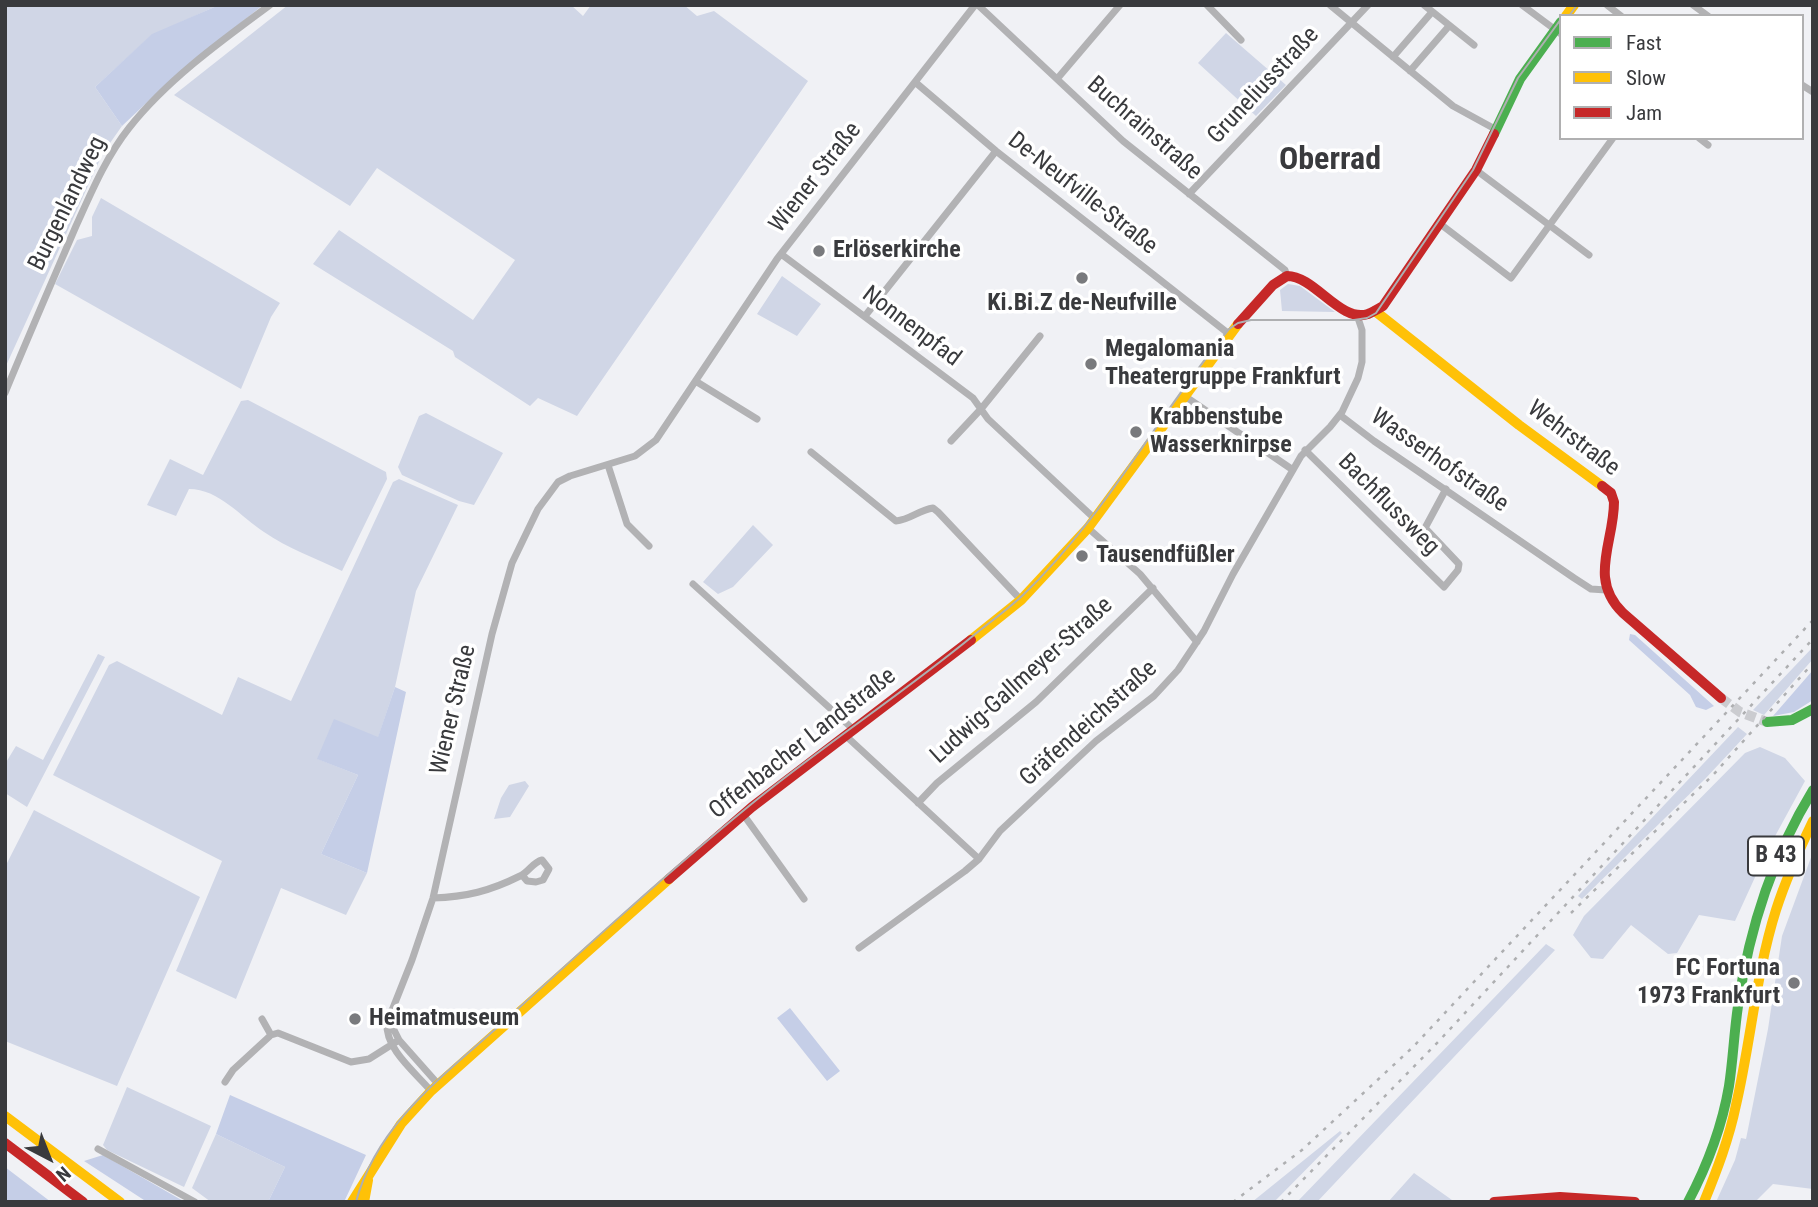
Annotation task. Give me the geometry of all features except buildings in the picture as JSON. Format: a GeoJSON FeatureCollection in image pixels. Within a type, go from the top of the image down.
{"type":"FeatureCollection","features":[{"type":"Feature","properties":{"kind":"main road"},"geometry":{"type":"LineString","coordinates":[[1287,276],[1301,279],[1341,308],[1357,315],[1375,312],[1388,300],[1476,170],[1520,79],[1559,29]]}},
{"type":"Feature","properties":{"kind":"main road","name":"Offenbacher Landstraße"},"geometry":{"type":"LineString","coordinates":[[352,1202],[401,1124],[435,1087],[743,814],[1021,600],[1071,549],[1232,330],[1273,285],[1287,276]]}},
{"type":"Feature","properties":{"kind":"main road","name":"Wehrstraße"},"geometry":{"type":"LineString","coordinates":[[1375,312],[1611,493],[1615,503],[1604,566],[1606,590]]}},
{"type":"Feature","properties":{"kind":"main road"},"geometry":{"type":"LineString","coordinates":[[1606,590],[1614,603],[1721,698]]}},
{"type":"Feature","properties":{"kind":"main road"},"geometry":{"type":"LineString","coordinates":[[1767,722],[1792,720],[1813,709]]}},
{"type":"Feature","properties":{"kind":"main road","name":"B 43"},"geometry":{"type":"LineString","coordinates":[[1688,1202],[1710,1153],[1723,1114],[1739,1002],[1762,892],[1776,856],[1813,790]]}},
{"type":"Feature","properties":{"kind":"main road","name":"B 43"},"geometry":{"type":"LineString","coordinates":[[1704,1202],[1717,1173],[1733,1123],[1769,933],[1778,899],[1795,853],[1813,821]]}},
{"type":"Feature","properties":{"kind":"main road"},"geometry":{"type":"LineString","coordinates":[[5,1116],[120,1202]]}},
{"type":"Feature","properties":{"kind":"main road"},"geometry":{"type":"LineString","coordinates":[[5,1143],[83,1202]]}},
{"type":"Feature","properties":{"kind":"main road","name":"Offenbacher Landstraße"},"geometry":{"type":"LineString","coordinates":[[364,1202],[370,1173]]}},
{"type":"Feature","properties":{"kind":"main road"},"geometry":{"type":"LineString","coordinates":[[1494,1202],[1560,1197],[1635,1202]]}},
{"type":"Feature","properties":{"kind":"street","name":"Burgenlandweg"},"geometry":{"type":"LineString","coordinates":[[5,393],[91,193],[129,129],[154,100],[181,76],[270,5]]}},
{"type":"Feature","properties":{"kind":"street","name":"Buchrainstraße"},"geometry":{"type":"LineString","coordinates":[[977,5],[1124,141],[1285,270],[1287,276]]}},
{"type":"Feature","properties":{"kind":"street","name":"Wiener Straße"},"geometry":{"type":"LineString","coordinates":[[435,1087],[395,1042],[392,1007],[412,960],[433,898],[492,634],[513,563],[538,509],[558,482],[569,476],[635,456],[656,440],[781,254],[977,5]]}},
{"type":"Feature","properties":{"kind":"street"},"geometry":{"type":"LineString","coordinates":[[1057,79],[1120,5]]}},
{"type":"Feature","properties":{"kind":"street"},"geometry":{"type":"LineString","coordinates":[[1206,5],[1241,40]]}},
{"type":"Feature","properties":{"kind":"street"},"geometry":{"type":"LineString","coordinates":[[1329,5],[1453,106],[1495,129]]}},
{"type":"Feature","properties":{"kind":"street","name":"Gruneliusstraße"},"geometry":{"type":"LineString","coordinates":[[1189,194],[1368,5]]}},
{"type":"Feature","properties":{"kind":"street"},"geometry":{"type":"LineString","coordinates":[[1424,5],[1475,45]]}},
{"type":"Feature","properties":{"kind":"street"},"geometry":{"type":"LineString","coordinates":[[1522,5],[1559,29]]}},
{"type":"Feature","properties":{"kind":"street"},"geometry":{"type":"LineString","coordinates":[[1393,57],[1432,12]]}},
{"type":"Feature","properties":{"kind":"street"},"geometry":{"type":"LineString","coordinates":[[1410,71],[1449,26]]}},
{"type":"Feature","properties":{"kind":"street","name":"De-Neufville-Straße"},"geometry":{"type":"LineString","coordinates":[[915,82],[996,151],[1232,330]]}},
{"type":"Feature","properties":{"kind":"street"},"geometry":{"type":"LineString","coordinates":[[1439,223],[1511,278],[1611,140]]}},
{"type":"Feature","properties":{"kind":"street"},"geometry":{"type":"LineString","coordinates":[[1702,140],[1708,145]]}},
{"type":"Feature","properties":{"kind":"street"},"geometry":{"type":"LineString","coordinates":[[865,316],[996,151]]}},
{"type":"Feature","properties":{"kind":"street"},"geometry":{"type":"LineString","coordinates":[[1476,170],[1589,255]]}},
{"type":"Feature","properties":{"kind":"street","name":"Nonnenpfad"},"geometry":{"type":"LineString","coordinates":[[781,254],[973,398],[988,419],[1153,588],[1197,642]]}},
{"type":"Feature","properties":{"kind":"street","name":"Wasserhofstraße"},"geometry":{"type":"LineString","coordinates":[[1357,315],[1362,330],[1362,362],[1358,378],[1340,415],[1591,589],[1606,590]]}},
{"type":"Feature","properties":{"kind":"street"},"geometry":{"type":"LineString","coordinates":[[951,441],[981,409],[1040,336]]}},
{"type":"Feature","properties":{"kind":"street"},"geometry":{"type":"LineString","coordinates":[[697,382],[757,419]]}},
{"type":"Feature","properties":{"kind":"street"},"geometry":{"type":"LineString","coordinates":[[1183,395],[1293,470]]}},
{"type":"Feature","properties":{"kind":"street","name":"Gräfendeichstraße"},"geometry":{"type":"LineString","coordinates":[[859,948],[979,859],[991,840],[1009,822],[1096,741],[1167,683],[1197,642],[1293,470],[1306,450],[1340,415]]}},
{"type":"Feature","properties":{"kind":"street","name":"Bachflussweg"},"geometry":{"type":"LineString","coordinates":[[1306,450],[1444,587],[1460,564],[1425,528],[1446,488]]}},
{"type":"Feature","properties":{"kind":"street"},"geometry":{"type":"LineString","coordinates":[[811,452],[896,521],[922,509],[933,508],[1021,600]]}},
{"type":"Feature","properties":{"kind":"street"},"geometry":{"type":"LineString","coordinates":[[608,465],[627,524],[649,546]]}},
{"type":"Feature","properties":{"kind":"street"},"geometry":{"type":"LineString","coordinates":[[693,584],[979,859]]}},
{"type":"Feature","properties":{"kind":"street","name":"Ludwig-Gallmeyer-Straße"},"geometry":{"type":"LineString","coordinates":[[918,803],[936,783],[1036,702],[1153,588]]}},
{"type":"Feature","properties":{"kind":"street"},"geometry":{"type":"LineString","coordinates":[[743,814],[804,899]]}},
{"type":"Feature","properties":{"kind":"street"},"geometry":{"type":"LineString","coordinates":[[433,898],[470,896],[522,875]]}},
{"type":"Feature","properties":{"kind":"street"},"geometry":{"type":"LineString","coordinates":[[262,1018],[271,1035]]}},
{"type":"Feature","properties":{"kind":"street"},"geometry":{"type":"LineString","coordinates":[[225,1082],[233,1070],[271,1035],[278,1033],[351,1062],[369,1059],[395,1042]]}},
{"type":"Feature","properties":{"kind":"street"},"geometry":{"type":"LineString","coordinates":[[98,1149],[195,1202]]}},
{"type":"Feature","properties":{"kind":"shaded area"},"geometry":{"type":"Polygon","coordinates":[[[5,5],[219,5],[152,35],[95,87],[122,126],[103,153],[5,368],[5,5]]]}},
{"type":"Feature","properties":{"kind":"shaded area"},"geometry":{"type":"Polygon","coordinates":[[[219,5],[263,5],[176,75],[122,126],[95,87],[152,34],[219,5]]]}},
{"type":"Feature","properties":{"kind":"shaded area"},"geometry":{"type":"Polygon","coordinates":[[[288,5],[571,5],[583,16],[591,5],[684,5],[697,16],[714,11],[808,81],[577,416],[538,398],[530,406],[455,357],[453,351],[313,264],[339,230],[473,320],[515,260],[377,168],[350,206],[174,95],[288,5]]]}},
{"type":"Feature","properties":{"kind":"shaded area"},"geometry":{"type":"Polygon","coordinates":[[[1226,33],[1286,85],[1256,116],[1198,63],[1226,33]]]}},
{"type":"Feature","properties":{"kind":"shaded area"},"geometry":{"type":"Polygon","coordinates":[[[101,198],[280,303],[271,317],[241,389],[55,284],[77,240],[92,236],[92,217],[101,198]]]}},
{"type":"Feature","properties":{"kind":"shaded area"},"geometry":{"type":"Polygon","coordinates":[[[782,276],[821,304],[797,336],[757,314],[782,276]]]}},
{"type":"Feature","properties":{"kind":"shaded area"},"geometry":{"type":"Polygon","coordinates":[[[1288,284],[1300,286],[1335,312],[1282,311],[1280,290],[1288,284]]]}},
{"type":"Feature","properties":{"kind":"shaded area"},"geometry":{"type":"Polygon","coordinates":[[[248,400],[386,472],[387,479],[342,571],[273,538],[220,499],[200,490],[189,489],[176,516],[147,505],[170,459],[203,475],[241,401],[248,400]]]}},
{"type":"Feature","properties":{"kind":"shaded area"},"geometry":{"type":"Polygon","coordinates":[[[426,413],[503,453],[474,505],[402,475],[398,467],[419,416],[426,413]]]}},
{"type":"Feature","properties":{"kind":"shaded area"},"geometry":{"type":"Polygon","coordinates":[[[399,479],[458,505],[416,591],[395,687],[378,738],[318,759],[358,775],[321,854],[367,873],[346,915],[281,888],[236,999],[176,971],[222,861],[53,775],[109,665],[117,661],[222,715],[238,677],[291,701],[393,482],[399,479]]]}},
{"type":"Feature","properties":{"kind":"shaded area"},"geometry":{"type":"Polygon","coordinates":[[[753,525],[773,545],[733,587],[718,594],[703,582],[753,525]]]}},
{"type":"Feature","properties":{"kind":"shaded area"},"geometry":{"type":"Polygon","coordinates":[[[1630,634],[1635,635],[1714,706],[1706,710],[1696,707],[1690,695],[1629,640],[1630,634]]]}},
{"type":"Feature","properties":{"kind":"shaded area"},"geometry":{"type":"Polygon","coordinates":[[[1813,647],[1813,659],[1764,715],[1753,710],[1813,647]]]}},
{"type":"Feature","properties":{"kind":"shaded area"},"geometry":{"type":"Polygon","coordinates":[[[98,654],[105,657],[27,807],[5,793],[5,764],[16,746],[43,760],[98,654]]]}},
{"type":"Feature","properties":{"kind":"shaded area"},"geometry":{"type":"Polygon","coordinates":[[[1813,670],[1813,700],[1794,712],[1773,716],[1813,670]]]}},
{"type":"Feature","properties":{"kind":"shaded area"},"geometry":{"type":"Polygon","coordinates":[[[395,687],[406,692],[367,873],[321,854],[358,775],[317,759],[334,719],[378,737],[395,687]]]}},
{"type":"Feature","properties":{"kind":"shaded area"},"geometry":{"type":"Polygon","coordinates":[[[1738,727],[1747,734],[1705,779],[1582,899],[1578,896],[1738,727]]]}},
{"type":"Feature","properties":{"kind":"shaded area"},"geometry":{"type":"Polygon","coordinates":[[[1760,747],[1785,758],[1805,781],[1767,851],[1735,921],[1699,915],[1677,953],[1668,954],[1631,925],[1603,959],[1591,958],[1573,935],[1584,916],[1745,753],[1760,747]]]}},
{"type":"Feature","properties":{"kind":"shaded area"},"geometry":{"type":"Polygon","coordinates":[[[525,781],[529,786],[510,817],[494,819],[509,785],[525,781]]]}},
{"type":"Feature","properties":{"kind":"shaded area"},"geometry":{"type":"Polygon","coordinates":[[[34,810],[200,897],[117,1086],[5,1041],[5,867],[34,810]]]}},
{"type":"Feature","properties":{"kind":"shaded area","name":"FC Fortuna 1973 Frankfurt"},"geometry":{"type":"Polygon","coordinates":[[[1813,852],[1813,1189],[1773,1184],[1755,1202],[1716,1202],[1735,1160],[1741,1138],[1746,1139],[1768,1029],[1782,936],[1813,852]]]}},
{"type":"Feature","properties":{"kind":"shaded area"},"geometry":{"type":"Polygon","coordinates":[[[1546,944],[1555,950],[1317,1202],[1297,1202],[1546,944]]]}},
{"type":"Feature","properties":{"kind":"shaded area"},"geometry":{"type":"Polygon","coordinates":[[[790,1008],[840,1071],[827,1081],[777,1018],[790,1008]]]}},
{"type":"Feature","properties":{"kind":"shaded area"},"geometry":{"type":"Polygon","coordinates":[[[127,1087],[211,1126],[184,1187],[107,1150],[103,1145],[127,1087]]]}},
{"type":"Feature","properties":{"kind":"shaded area"},"geometry":{"type":"Polygon","coordinates":[[[230,1095],[366,1155],[344,1202],[268,1202],[285,1167],[216,1134],[230,1095]]]}},
{"type":"Feature","properties":{"kind":"shaded area"},"geometry":{"type":"Polygon","coordinates":[[[1340,1131],[1342,1133],[1274,1202],[1252,1202],[1340,1131]]]}},
{"type":"Feature","properties":{"kind":"shaded area"},"geometry":{"type":"Polygon","coordinates":[[[216,1134],[285,1167],[268,1202],[211,1202],[192,1188],[216,1134]]]}},
{"type":"Feature","properties":{"kind":"shaded area"},"geometry":{"type":"Polygon","coordinates":[[[103,1155],[185,1202],[147,1202],[84,1161],[103,1155]]]}},
{"type":"Feature","properties":{"kind":"shaded area"},"geometry":{"type":"Polygon","coordinates":[[[5,1167],[51,1202],[5,1202],[5,1167]]]}},
{"type":"Feature","properties":{"kind":"shaded area"},"geometry":{"type":"Polygon","coordinates":[[[1414,1173],[1452,1200],[1388,1202],[1414,1173]]]}},
{"type":"Feature","properties":{"kind":"tunnel"},"geometry":{"type":"LineString","coordinates":[[1721,698],[1740,712],[1767,722]]}},
{"type":"Feature","properties":{"kind":"tram line"},"geometry":{"type":"LineString","coordinates":[[1570,14],[1577,5]]}},
{"type":"Feature","properties":{"kind":"tram line"},"geometry":{"type":"LineString","coordinates":[[356,1202],[366,1173],[381,1146],[398,1122],[441,1077],[718,831],[1022,596],[1052,565],[1105,500],[1229,329],[1238,323],[1251,320],[1354,320],[1376,313],[1473,170],[1518,78],[1559,22]]}},
{"type":"Feature","properties":{"kind":"railway"},"geometry":{"type":"LineString","coordinates":[[1233,1202],[1302,1150],[1413,1047],[1813,620]]}},
{"type":"Feature","properties":{"kind":"railway"},"geometry":{"type":"LineString","coordinates":[[1281,1202],[1438,1042],[1813,639]]}},
{"type":"Feature","properties":{"kind":"railway"},"geometry":{"type":"LineString","coordinates":[[1571,913],[1714,774],[1813,663]]}},
{"type":"Feature","properties":{"kind":"traffic: fast"},"geometry":{"type":"LineString","coordinates":[[1494,134],[1520,79],[1559,25]]}},
{"type":"Feature","properties":{"kind":"traffic: fast"},"geometry":{"type":"LineString","coordinates":[[1767,722],[1792,720],[1813,709]]}},
{"type":"Feature","properties":{"kind":"traffic: fast"},"geometry":{"type":"LineString","coordinates":[[1688,1202],[1713,1146],[1726,1101],[1743,977],[1764,894],[1798,815],[1813,790]]}},
{"type":"Feature","properties":{"kind":"traffic: slow"},"geometry":{"type":"LineString","coordinates":[[1567,14],[1574,5]]}},
{"type":"Feature","properties":{"kind":"traffic: slow"},"geometry":{"type":"LineString","coordinates":[[1375,311],[1519,425],[1602,486]]}},
{"type":"Feature","properties":{"kind":"traffic: slow"},"geometry":{"type":"LineString","coordinates":[[971,640],[1021,600],[1088,528],[1238,324]]}},
{"type":"Feature","properties":{"kind":"traffic: slow"},"geometry":{"type":"LineString","coordinates":[[1704,1202],[1733,1118],[1769,934],[1784,887],[1813,821]]}},
{"type":"Feature","properties":{"kind":"traffic: slow"},"geometry":{"type":"LineString","coordinates":[[352,1202],[401,1124],[431,1091],[669,879]]}},
{"type":"Feature","properties":{"kind":"traffic: slow"},"geometry":{"type":"LineString","coordinates":[[5,1116],[120,1202]]}},
{"type":"Feature","properties":{"kind":"traffic: slow"},"geometry":{"type":"LineString","coordinates":[[364,1202],[368,1180]]}},
{"type":"Feature","properties":{"kind":"traffic: jam"},"geometry":{"type":"LineString","coordinates":[[1238,324],[1273,285],[1287,276],[1308,283],[1347,312],[1368,314],[1383,306],[1476,170],[1494,134]]}},
{"type":"Feature","properties":{"kind":"traffic: jam"},"geometry":{"type":"LineString","coordinates":[[1602,486],[1611,493],[1614,502],[1605,560],[1607,587],[1613,600],[1623,613],[1721,698]]}},
{"type":"Feature","properties":{"kind":"traffic: jam"},"geometry":{"type":"LineString","coordinates":[[669,879],[752,807],[971,640]]}},
{"type":"Feature","properties":{"kind":"traffic: jam"},"geometry":{"type":"LineString","coordinates":[[5,1143],[83,1202]]}},
{"type":"Feature","properties":{"kind":"traffic: jam"},"geometry":{"type":"LineString","coordinates":[[1494,1202],[1560,1197],[1635,1202]]}},
{"type":"Feature","properties":{"kind":"place","name":"Erlöserkirche"},"geometry":{"type":"Point","coordinates":[819,251]}},
{"type":"Feature","properties":{"kind":"place","name":"Ki.Bi.Z de-Neufville"},"geometry":{"type":"Point","coordinates":[1082,278]}},
{"type":"Feature","properties":{"kind":"place","name":"Megalomania Theatergruppe Frankfurt"},"geometry":{"type":"Point","coordinates":[1091,364]}},
{"type":"Feature","properties":{"kind":"place","name":"Krabbenstube Wasserknirpse"},"geometry":{"type":"Point","coordinates":[1136,432]}},
{"type":"Feature","properties":{"kind":"place","name":"Tausendfüßler"},"geometry":{"type":"Point","coordinates":[1082,556]}},
{"type":"Feature","properties":{"kind":"place","name":"FC Fortuna 1973 Frankfurt"},"geometry":{"type":"Point","coordinates":[1794,983]}},
{"type":"Feature","properties":{"kind":"place","name":"Heimatmuseum"},"geometry":{"type":"Point","coordinates":[355,1019]}},
{"type":"Feature","properties":{"kind":"district","name":"Oberrad"},"geometry":{"type":"Point","coordinates":[1330,161]}}]}
